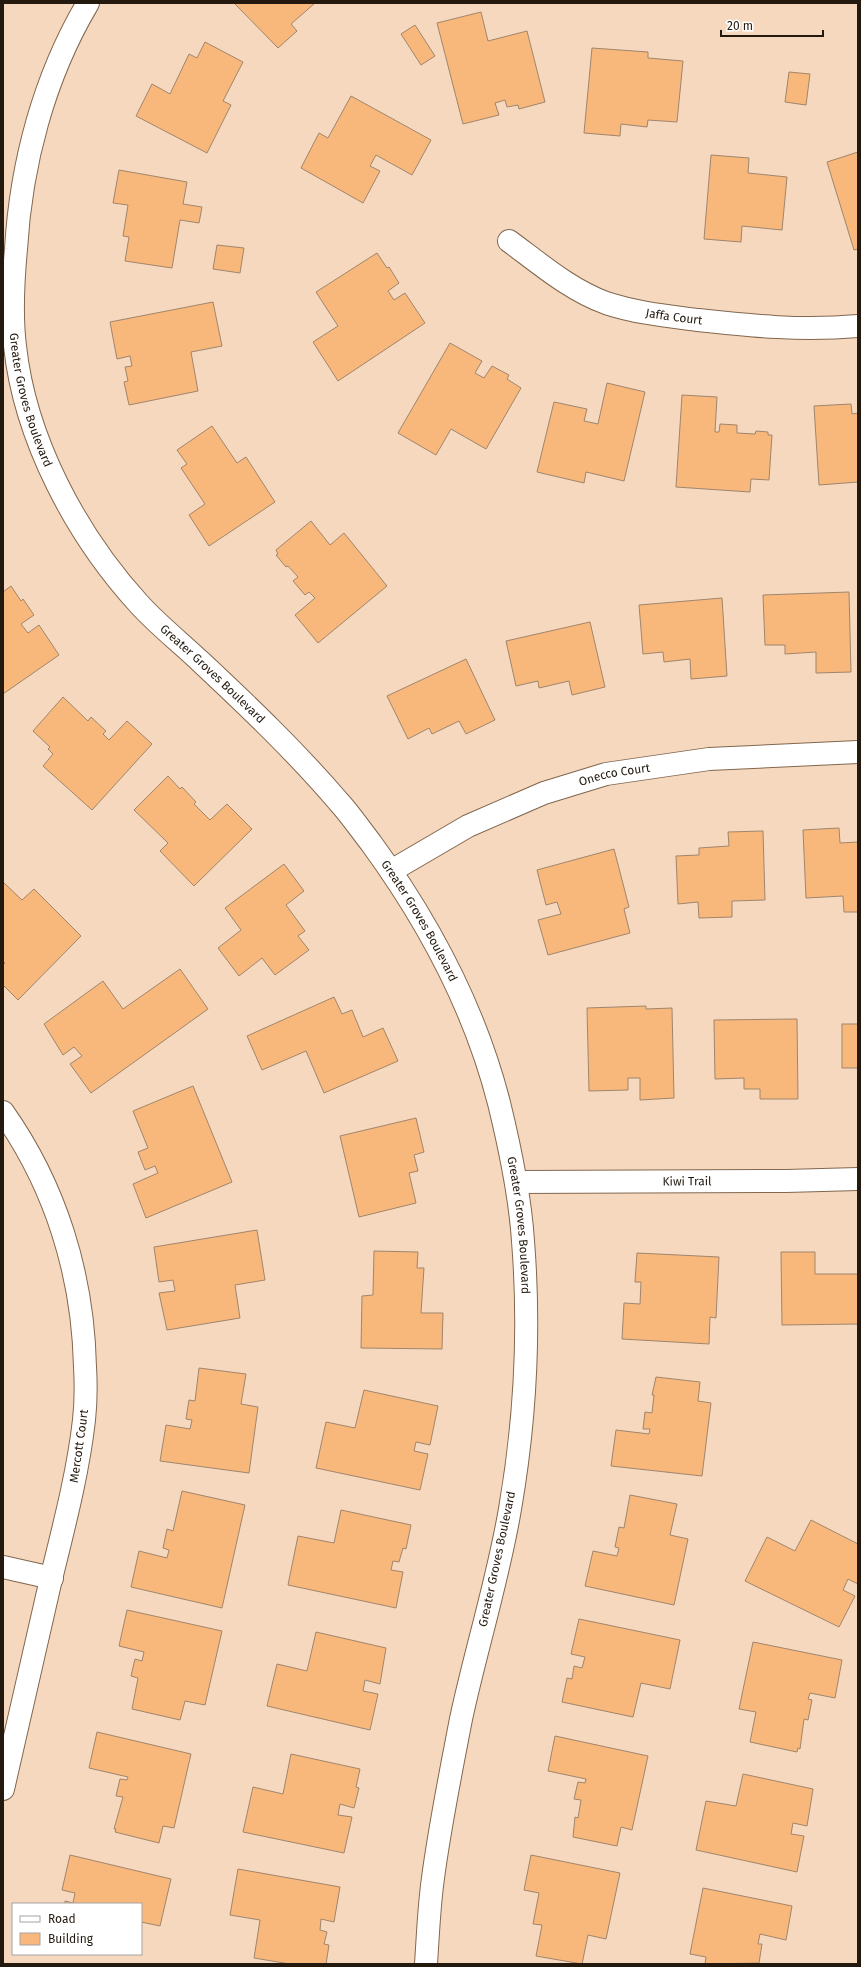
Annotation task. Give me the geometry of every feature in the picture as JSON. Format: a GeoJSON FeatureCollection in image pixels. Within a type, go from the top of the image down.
{"type":"FeatureCollection","features":[{"type":"Feature","properties":{"kind":"street","name":"Greater Groves Boulevard"},"geometry":{"type":"LineString","coordinates":[[88,3],[77,21],[49,82],[29,152],[8,291],[14,344],[22,392],[41,448],[67,502],[109,568],[142,607],[206,666],[300,759],[343,806],[391,871],[443,957],[477,1033],[498,1100],[516,1182],[523,1237],[527,1317],[522,1418],[510,1510],[462,1717],[432,1880],[426,1964]]}},
{"type":"Feature","properties":{"kind":"street","name":"Jaffa Court"},"geometry":{"type":"LineString","coordinates":[[509,241],[568,283],[605,303],[645,314],[766,328],[825,329],[858,326]]}},
{"type":"Feature","properties":{"kind":"street","name":"Onecco Court"},"geometry":{"type":"LineString","coordinates":[[391,871],[468,826],[544,794],[606,774],[709,759],[858,752]]}},
{"type":"Feature","properties":{"kind":"street","name":"Mercott Court"},"geometry":{"type":"LineString","coordinates":[[3,1112],[18,1132],[51,1198],[67,1244],[77,1283],[84,1332],[86,1388],[84,1419],[74,1481],[3,1789]]}},
{"type":"Feature","properties":{"kind":"street","name":"Kiwi Trail"},"geometry":{"type":"LineString","coordinates":[[516,1182],[786,1182],[858,1179]]}},
{"type":"Feature","properties":{"kind":"street"},"geometry":{"type":"LineString","coordinates":[[3,1567],[52,1578]]}},
{"type":"Feature","properties":{"kind":"building"},"geometry":{"type":"Polygon","coordinates":[[[234,3],[315,3],[291,24],[297,31],[278,48],[234,3]]]}},
{"type":"Feature","properties":{"kind":"building"},"geometry":{"type":"Polygon","coordinates":[[[481,12],[488,41],[527,31],[545,102],[519,109],[518,105],[507,107],[505,100],[495,103],[499,115],[463,124],[437,23],[481,12]]]}},
{"type":"Feature","properties":{"kind":"building"},"geometry":{"type":"Polygon","coordinates":[[[415,25],[435,56],[421,65],[401,34],[415,25]]]}},
{"type":"Feature","properties":{"kind":"building"},"geometry":{"type":"Polygon","coordinates":[[[205,42],[243,62],[223,101],[231,105],[207,153],[136,116],[152,84],[170,94],[189,54],[197,58],[205,42]]]}},
{"type":"Feature","properties":{"kind":"building"},"geometry":{"type":"Polygon","coordinates":[[[592,48],[648,52],[648,58],[683,61],[677,122],[648,120],[647,127],[621,124],[620,136],[584,133],[592,48]]]}},
{"type":"Feature","properties":{"kind":"building"},"geometry":{"type":"Polygon","coordinates":[[[789,72],[810,74],[806,105],[785,102],[789,72]]]}},
{"type":"Feature","properties":{"kind":"building"},"geometry":{"type":"Polygon","coordinates":[[[351,96],[431,140],[412,175],[376,155],[370,166],[380,171],[363,203],[301,168],[319,133],[328,138],[351,96]]]}},
{"type":"Feature","properties":{"kind":"building"},"geometry":{"type":"Polygon","coordinates":[[[858,152],[858,249],[854,250],[827,162],[858,152]]]}},
{"type":"Feature","properties":{"kind":"building"},"geometry":{"type":"Polygon","coordinates":[[[711,155],[749,158],[748,173],[787,177],[782,230],[742,226],[741,242],[704,239],[711,155]]]}},
{"type":"Feature","properties":{"kind":"building"},"geometry":{"type":"Polygon","coordinates":[[[119,170],[187,182],[183,204],[202,207],[199,223],[180,220],[172,268],[125,261],[129,237],[123,236],[128,205],[113,203],[119,170]]]}},
{"type":"Feature","properties":{"kind":"building"},"geometry":{"type":"Polygon","coordinates":[[[217,245],[244,248],[240,273],[213,269],[217,245]]]}},
{"type":"Feature","properties":{"kind":"building"},"geometry":{"type":"Polygon","coordinates":[[[377,253],[387,268],[389,267],[399,283],[388,291],[394,300],[405,293],[425,323],[338,381],[313,342],[338,326],[316,292],[377,253]]]}},
{"type":"Feature","properties":{"kind":"building"},"geometry":{"type":"Polygon","coordinates":[[[213,302],[222,346],[191,352],[198,391],[129,405],[124,382],[128,381],[125,367],[132,366],[130,356],[117,359],[110,322],[213,302]]]}},
{"type":"Feature","properties":{"kind":"building"},"geometry":{"type":"Polygon","coordinates":[[[450,343],[482,361],[475,373],[484,378],[492,366],[509,375],[507,379],[521,388],[486,449],[451,429],[436,455],[398,433],[450,343]]]}},
{"type":"Feature","properties":{"kind":"building"},"geometry":{"type":"Polygon","coordinates":[[[607,383],[645,392],[624,481],[586,472],[584,483],[537,472],[554,402],[587,409],[584,421],[598,424],[607,383]]]}},
{"type":"Feature","properties":{"kind":"building"},"geometry":{"type":"Polygon","coordinates":[[[682,395],[717,397],[715,432],[719,432],[720,424],[737,425],[737,433],[755,434],[756,431],[768,432],[768,435],[772,435],[769,480],[751,479],[750,492],[676,487],[682,395]]]}},
{"type":"Feature","properties":{"kind":"building"},"geometry":{"type":"Polygon","coordinates":[[[851,404],[852,414],[858,413],[858,482],[819,485],[814,406],[851,404]]]}},
{"type":"Feature","properties":{"kind":"building"},"geometry":{"type":"Polygon","coordinates":[[[212,426],[237,463],[246,457],[275,502],[209,546],[189,515],[205,504],[181,468],[187,464],[177,450],[212,426]]]}},
{"type":"Feature","properties":{"kind":"building"},"geometry":{"type":"Polygon","coordinates":[[[311,521],[330,545],[344,533],[387,586],[318,643],[295,615],[315,598],[309,592],[305,595],[293,581],[298,577],[288,566],[286,567],[276,555],[278,554],[276,550],[311,521]]]}},
{"type":"Feature","properties":{"kind":"building"},"geometry":{"type":"Polygon","coordinates":[[[11,586],[21,601],[23,599],[34,615],[21,624],[28,633],[39,625],[59,655],[3,694],[3,592],[11,586]]]}},
{"type":"Feature","properties":{"kind":"building"},"geometry":{"type":"Polygon","coordinates":[[[849,592],[851,672],[816,673],[816,652],[785,654],[785,645],[765,645],[763,595],[849,592]]]}},
{"type":"Feature","properties":{"kind":"building"},"geometry":{"type":"Polygon","coordinates":[[[722,598],[727,676],[691,679],[690,659],[664,662],[663,652],[643,654],[639,605],[722,598]]]}},
{"type":"Feature","properties":{"kind":"building"},"geometry":{"type":"Polygon","coordinates":[[[590,622],[605,687],[572,695],[569,681],[539,688],[538,681],[516,686],[506,641],[590,622]]]}},
{"type":"Feature","properties":{"kind":"building"},"geometry":{"type":"Polygon","coordinates":[[[466,659],[495,720],[466,734],[459,721],[432,734],[429,728],[408,739],[387,696],[466,659]]]}},
{"type":"Feature","properties":{"kind":"building"},"geometry":{"type":"Polygon","coordinates":[[[63,697],[88,721],[91,717],[106,731],[103,734],[109,740],[127,721],[152,744],[92,810],[43,766],[53,754],[48,749],[50,747],[33,731],[63,697]]]}},
{"type":"Feature","properties":{"kind":"building"},"geometry":{"type":"Polygon","coordinates":[[[168,776],[180,789],[182,787],[196,802],[194,804],[210,820],[227,804],[252,829],[194,886],[160,851],[168,843],[134,810],[168,776]]]}},
{"type":"Feature","properties":{"kind":"building"},"geometry":{"type":"Polygon","coordinates":[[[839,828],[840,843],[858,842],[858,912],[844,912],[843,896],[806,898],[803,830],[839,828]]]}},
{"type":"Feature","properties":{"kind":"building"},"geometry":{"type":"Polygon","coordinates":[[[763,831],[765,900],[732,901],[732,917],[699,918],[698,902],[678,904],[676,856],[699,855],[699,848],[729,846],[728,832],[763,831]]]}},
{"type":"Feature","properties":{"kind":"building"},"geometry":{"type":"Polygon","coordinates":[[[614,849],[629,907],[624,909],[630,933],[548,955],[538,920],[561,914],[557,902],[546,905],[537,870],[614,849]]]}},
{"type":"Feature","properties":{"kind":"building"},"geometry":{"type":"Polygon","coordinates":[[[284,864],[304,891],[286,905],[305,931],[298,936],[309,950],[275,975],[262,958],[239,976],[218,948],[241,930],[225,908],[284,864]]]}},
{"type":"Feature","properties":{"kind":"building"},"geometry":{"type":"Polygon","coordinates":[[[3,882],[22,900],[34,889],[81,936],[18,1000],[3,985],[3,964],[5,963],[3,961],[3,882]]]}},
{"type":"Feature","properties":{"kind":"building"},"geometry":{"type":"Polygon","coordinates":[[[180,969],[208,1009],[91,1093],[70,1064],[82,1056],[74,1047],[63,1055],[44,1024],[103,981],[123,1009],[180,969]]]}},
{"type":"Feature","properties":{"kind":"building"},"geometry":{"type":"Polygon","coordinates":[[[334,997],[342,1014],[352,1010],[363,1037],[383,1028],[398,1061],[324,1093],[306,1051],[262,1070],[247,1036],[334,997]]]}},
{"type":"Feature","properties":{"kind":"building"},"geometry":{"type":"Polygon","coordinates":[[[646,1006],[646,1009],[672,1008],[674,1098],[640,1100],[640,1078],[628,1078],[628,1090],[589,1091],[587,1008],[646,1006]]]}},
{"type":"Feature","properties":{"kind":"building"},"geometry":{"type":"Polygon","coordinates":[[[797,1019],[798,1099],[760,1099],[760,1089],[744,1089],[744,1078],[715,1079],[714,1020],[797,1019]]]}},
{"type":"Feature","properties":{"kind":"building"},"geometry":{"type":"Polygon","coordinates":[[[842,1024],[858,1024],[858,1068],[842,1068],[842,1024]]]}},
{"type":"Feature","properties":{"kind":"building"},"geometry":{"type":"Polygon","coordinates":[[[193,1086],[232,1182],[146,1218],[133,1184],[158,1173],[155,1166],[145,1170],[138,1152],[148,1148],[133,1111],[193,1086]]]}},
{"type":"Feature","properties":{"kind":"building"},"geometry":{"type":"Polygon","coordinates":[[[416,1118],[424,1152],[414,1155],[418,1171],[409,1173],[416,1203],[359,1217],[340,1136],[416,1118]]]}},
{"type":"Feature","properties":{"kind":"building"},"geometry":{"type":"Polygon","coordinates":[[[257,1230],[265,1280],[235,1285],[240,1318],[167,1330],[159,1293],[175,1291],[173,1280],[159,1282],[154,1247],[257,1230]]]}},
{"type":"Feature","properties":{"kind":"building"},"geometry":{"type":"Polygon","coordinates":[[[374,1251],[418,1252],[417,1268],[424,1268],[421,1313],[443,1313],[442,1349],[361,1348],[362,1296],[373,1295],[374,1251]]]}},
{"type":"Feature","properties":{"kind":"building"},"geometry":{"type":"Polygon","coordinates":[[[781,1252],[815,1252],[815,1274],[858,1274],[858,1324],[782,1325],[781,1252]]]}},
{"type":"Feature","properties":{"kind":"building"},"geometry":{"type":"Polygon","coordinates":[[[637,1253],[719,1257],[716,1318],[710,1317],[709,1344],[622,1339],[624,1303],[640,1304],[641,1282],[635,1282],[637,1253]]]}},
{"type":"Feature","properties":{"kind":"building"},"geometry":{"type":"Polygon","coordinates":[[[199,1368],[246,1374],[241,1404],[258,1407],[249,1473],[160,1461],[166,1425],[190,1429],[192,1420],[186,1419],[189,1400],[195,1401],[199,1368]]]}},
{"type":"Feature","properties":{"kind":"building"},"geometry":{"type":"Polygon","coordinates":[[[656,1377],[700,1382],[698,1401],[711,1403],[702,1476],[611,1466],[616,1430],[649,1434],[650,1429],[643,1429],[645,1412],[652,1413],[654,1395],[652,1395],[656,1377]]]}},
{"type":"Feature","properties":{"kind":"building"},"geometry":{"type":"Polygon","coordinates":[[[364,1390],[438,1406],[430,1445],[416,1442],[414,1451],[428,1454],[420,1490],[316,1468],[326,1422],[355,1428],[364,1390]]]}},
{"type":"Feature","properties":{"kind":"building"},"geometry":{"type":"Polygon","coordinates":[[[182,1491],[245,1505],[222,1608],[131,1587],[139,1551],[167,1558],[169,1550],[163,1548],[167,1529],[173,1531],[182,1491]]]}},
{"type":"Feature","properties":{"kind":"building"},"geometry":{"type":"Polygon","coordinates":[[[630,1495],[677,1504],[670,1535],[688,1539],[674,1605],[585,1586],[593,1551],[617,1556],[619,1548],[615,1547],[619,1527],[624,1528],[630,1495]]]}},
{"type":"Feature","properties":{"kind":"building"},"geometry":{"type":"Polygon","coordinates":[[[341,1510],[411,1525],[406,1549],[403,1548],[399,1562],[393,1561],[391,1570],[403,1572],[396,1608],[288,1585],[298,1536],[334,1543],[341,1510]]]}},
{"type":"Feature","properties":{"kind":"building"},"geometry":{"type":"Polygon","coordinates":[[[811,1520],[858,1544],[858,1584],[848,1579],[843,1590],[855,1596],[839,1627],[745,1581],[767,1537],[795,1551],[811,1520]]]}},
{"type":"Feature","properties":{"kind":"building"},"geometry":{"type":"Polygon","coordinates":[[[127,1610],[222,1631],[205,1705],[185,1701],[180,1720],[132,1709],[138,1678],[131,1676],[135,1659],[142,1661],[144,1652],[119,1646],[127,1610]]]}},
{"type":"Feature","properties":{"kind":"building"},"geometry":{"type":"Polygon","coordinates":[[[579,1619],[680,1640],[670,1689],[641,1683],[633,1717],[562,1702],[567,1678],[572,1679],[574,1666],[582,1668],[585,1657],[571,1654],[579,1619]]]}},
{"type":"Feature","properties":{"kind":"building"},"geometry":{"type":"Polygon","coordinates":[[[316,1632],[386,1648],[380,1684],[365,1680],[363,1691],[378,1694],[370,1730],[267,1706],[277,1664],[307,1671],[316,1632]]]}},
{"type":"Feature","properties":{"kind":"building"},"geometry":{"type":"Polygon","coordinates":[[[753,1642],[842,1660],[835,1698],[810,1693],[808,1699],[812,1700],[808,1720],[804,1719],[800,1749],[798,1748],[797,1752],[750,1742],[756,1712],[739,1709],[753,1642]]]}},
{"type":"Feature","properties":{"kind":"building"},"geometry":{"type":"Polygon","coordinates":[[[97,1732],[191,1754],[174,1828],[163,1826],[159,1843],[115,1832],[116,1829],[114,1829],[123,1797],[116,1796],[120,1779],[127,1780],[128,1777],[89,1768],[97,1732]]]}},
{"type":"Feature","properties":{"kind":"building"},"geometry":{"type":"Polygon","coordinates":[[[555,1736],[648,1756],[632,1830],[621,1827],[617,1846],[573,1837],[575,1817],[578,1818],[581,1800],[574,1799],[578,1782],[585,1783],[586,1779],[548,1771],[555,1736]]]}},
{"type":"Feature","properties":{"kind":"building"},"geometry":{"type":"Polygon","coordinates":[[[291,1754],[360,1769],[356,1787],[359,1788],[354,1808],[340,1804],[338,1815],[352,1817],[344,1853],[243,1832],[253,1787],[283,1794],[291,1754]]]}},
{"type":"Feature","properties":{"kind":"building"},"geometry":{"type":"Polygon","coordinates":[[[743,1774],[813,1789],[807,1826],[793,1823],[791,1834],[804,1836],[797,1872],[696,1850],[706,1801],[736,1806],[743,1774]]]}},
{"type":"Feature","properties":{"kind":"building"},"geometry":{"type":"Polygon","coordinates":[[[70,1855],[171,1879],[160,1926],[142,1922],[142,1903],[73,1903],[75,1893],[62,1890],[70,1855]]]}},
{"type":"Feature","properties":{"kind":"building"},"geometry":{"type":"Polygon","coordinates":[[[531,1855],[620,1873],[606,1939],[588,1935],[582,1964],[536,1956],[542,1925],[533,1924],[539,1893],[524,1890],[531,1855]]]}},
{"type":"Feature","properties":{"kind":"building"},"geometry":{"type":"Polygon","coordinates":[[[238,1869],[340,1887],[334,1922],[321,1919],[320,1930],[327,1932],[324,1944],[329,1945],[326,1964],[290,1964],[254,1958],[260,1920],[230,1915],[238,1869]]]}},
{"type":"Feature","properties":{"kind":"building"},"geometry":{"type":"Polygon","coordinates":[[[703,1888],[792,1906],[786,1940],[760,1934],[758,1944],[762,1944],[759,1963],[705,1964],[706,1957],[690,1954],[703,1888]]]}}]}
